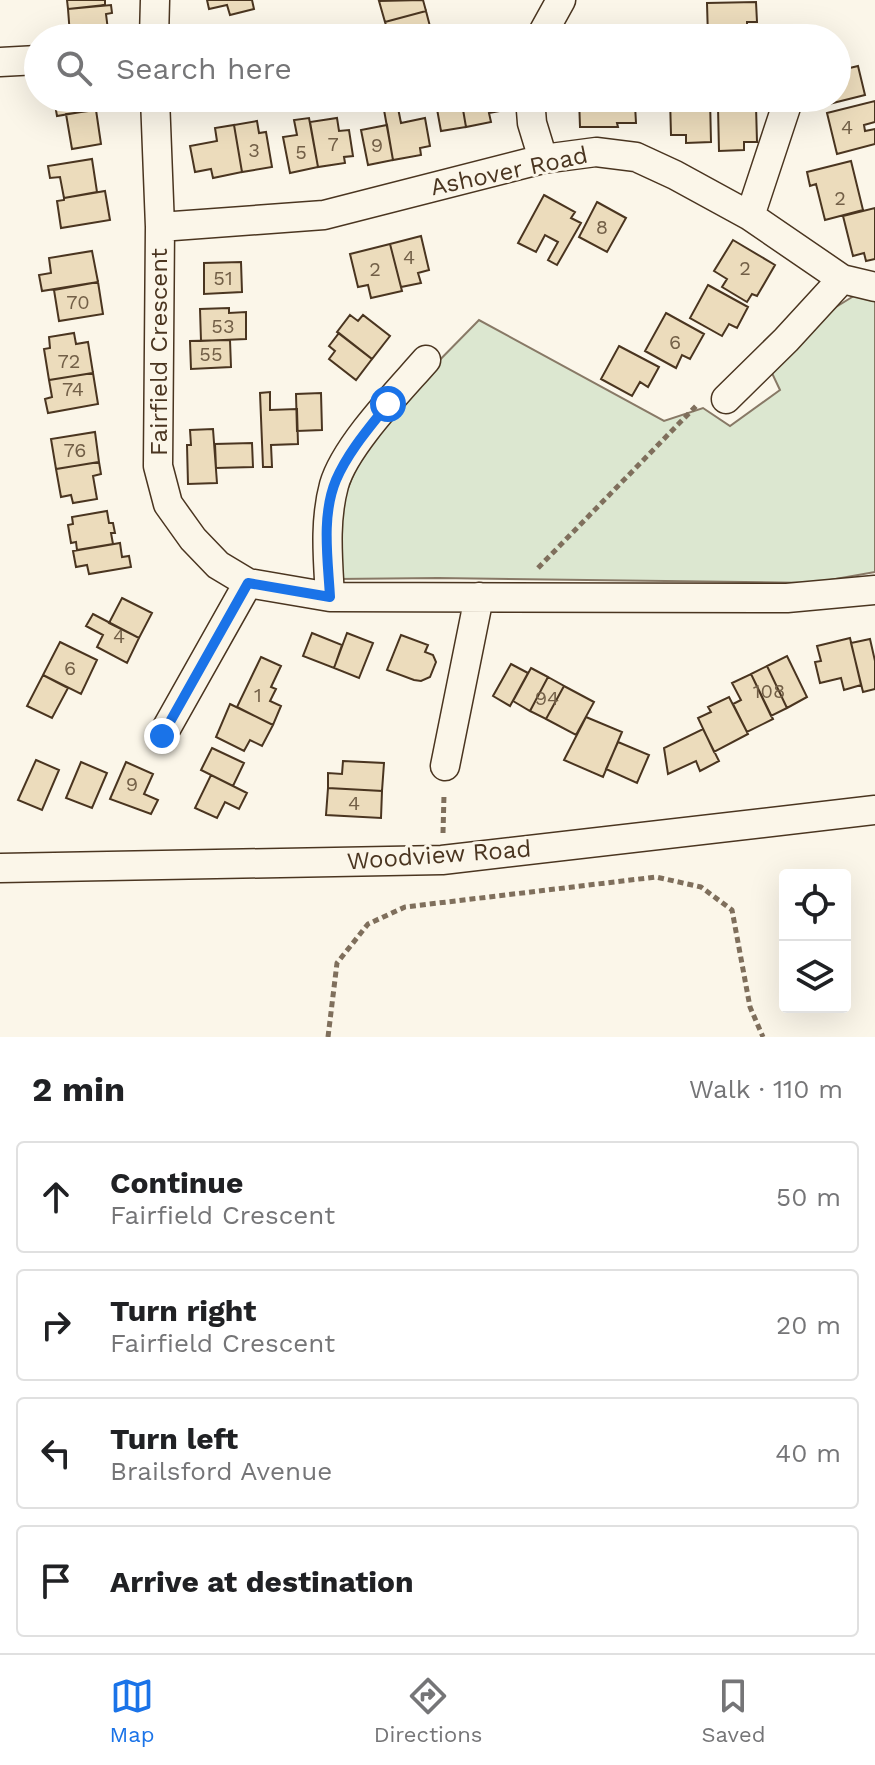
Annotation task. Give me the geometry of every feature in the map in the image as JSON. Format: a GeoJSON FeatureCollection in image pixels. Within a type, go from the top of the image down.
{"type":"FeatureCollection","features":[{"type":"Feature","properties":{"kind":"street"},"geometry":{"type":"LineString","coordinates":[[154,24],[155,0]]}},
{"type":"Feature","properties":{"kind":"street"},"geometry":{"type":"LineString","coordinates":[[548,24],[561,0]]}},
{"type":"Feature","properties":{"kind":"street"},"geometry":{"type":"LineString","coordinates":[[0,62],[24,61]]}},
{"type":"Feature","properties":{"kind":"street","name":"Fairfield Crescent"},"geometry":{"type":"LineString","coordinates":[[156,112],[160,227],[158,466],[168,504],[193,539],[218,565],[248,583],[330,597],[787,598],[875,590]]}},
{"type":"Feature","properties":{"kind":"street"},"geometry":{"type":"LineString","coordinates":[[531,112],[543,159]]}},
{"type":"Feature","properties":{"kind":"street"},"geometry":{"type":"LineString","coordinates":[[750,216],[784,112]]}},
{"type":"Feature","properties":{"kind":"street","name":"Ashover Road"},"geometry":{"type":"LineString","coordinates":[[160,227],[324,215],[543,159],[596,152],[636,157],[675,175],[750,216],[842,279],[875,287]]}},
{"type":"Feature","properties":{"kind":"street"},"geometry":{"type":"LineString","coordinates":[[726,399],[842,279]]}},
{"type":"Feature","properties":{"kind":"street"},"geometry":{"type":"LineString","coordinates":[[330,597],[327,527],[335,483],[352,450],[426,360]]}},
{"type":"Feature","properties":{"kind":"street"},"geometry":{"type":"LineString","coordinates":[[162,736],[248,583]]}},
{"type":"Feature","properties":{"kind":"street"},"geometry":{"type":"LineString","coordinates":[[445,766],[479,597]]}},
{"type":"Feature","properties":{"kind":"street","name":"Woodview Road"},"geometry":{"type":"LineString","coordinates":[[0,868],[442,860],[875,810]]}},
{"type":"Feature","properties":{"kind":"path"},"geometry":{"type":"LineString","coordinates":[[509,598],[712,390],[726,399]]}},
{"type":"Feature","properties":{"kind":"path"},"geometry":{"type":"LineString","coordinates":[[442,860],[445,766]]}},
{"type":"Feature","properties":{"kind":"path"},"geometry":{"type":"LineString","coordinates":[[328,1037],[337,963],[368,924],[405,907],[656,877],[701,887],[732,910],[750,1007],[763,1037]]}},
{"type":"Feature","properties":{"kind":"green space"},"geometry":{"type":"Polygon","coordinates":[[[857,294],[875,299],[875,572],[813,583],[337,579],[339,510],[363,451],[423,377],[479,320],[664,421],[703,408],[730,426],[780,390],[770,369],[836,307],[857,294]]]}},
{"type":"Feature","properties":{"kind":"building"},"geometry":{"type":"Polygon","coordinates":[[[67,0],[105,0],[105,5],[68,9],[67,0]]]}},
{"type":"Feature","properties":{"kind":"building"},"geometry":{"type":"Polygon","coordinates":[[[207,0],[252,0],[254,9],[230,15],[227,5],[209,9],[207,0]]]}},
{"type":"Feature","properties":{"kind":"building"},"geometry":{"type":"Polygon","coordinates":[[[423,0],[426,11],[385,22],[379,1],[423,0]]]}},
{"type":"Feature","properties":{"kind":"building"},"geometry":{"type":"Polygon","coordinates":[[[756,2],[757,22],[708,24],[707,3],[756,2]]]}},
{"type":"Feature","properties":{"kind":"building"},"geometry":{"type":"Polygon","coordinates":[[[111,5],[112,13],[106,14],[107,24],[69,24],[68,9],[111,5]]]}},
{"type":"Feature","properties":{"kind":"building"},"geometry":{"type":"Polygon","coordinates":[[[426,11],[429,24],[386,24],[426,11]]]}},
{"type":"Feature","properties":{"kind":"building"},"geometry":{"type":"Polygon","coordinates":[[[858,66],[865,95],[851,98],[851,68],[858,66]]]}},
{"type":"Feature","properties":{"kind":"building"},"geometry":{"type":"Polygon","coordinates":[[[875,101],[875,122],[864,125],[865,131],[875,129],[875,144],[837,154],[827,113],[851,112],[851,107],[875,101]]]}},
{"type":"Feature","properties":{"kind":"building"},"geometry":{"type":"Polygon","coordinates":[[[56,112],[81,112],[57,116],[56,112]]]}},
{"type":"Feature","properties":{"kind":"building"},"geometry":{"type":"Polygon","coordinates":[[[96,112],[101,144],[72,149],[66,114],[96,112]]]}},
{"type":"Feature","properties":{"kind":"building"},"geometry":{"type":"Polygon","coordinates":[[[384,112],[399,112],[401,123],[425,118],[430,146],[420,148],[421,155],[393,160],[384,112]]]}},
{"type":"Feature","properties":{"kind":"building"},"geometry":{"type":"Polygon","coordinates":[[[438,112],[463,112],[466,127],[441,131],[438,112]]]}},
{"type":"Feature","properties":{"kind":"building"},"geometry":{"type":"Polygon","coordinates":[[[463,112],[494,112],[489,113],[491,122],[466,127],[463,112]]]}},
{"type":"Feature","properties":{"kind":"building"},"geometry":{"type":"Polygon","coordinates":[[[579,112],[635,112],[636,123],[617,123],[618,127],[580,127],[579,112]]]}},
{"type":"Feature","properties":{"kind":"building"},"geometry":{"type":"Polygon","coordinates":[[[670,112],[710,112],[711,142],[686,143],[686,135],[671,135],[670,112]]]}},
{"type":"Feature","properties":{"kind":"building"},"geometry":{"type":"Polygon","coordinates":[[[718,112],[756,112],[757,142],[744,142],[744,150],[719,151],[718,112]]]}},
{"type":"Feature","properties":{"kind":"building"},"geometry":{"type":"Polygon","coordinates":[[[309,118],[318,167],[290,173],[283,137],[297,135],[294,120],[309,118]]]}},
{"type":"Feature","properties":{"kind":"building"},"geometry":{"type":"Polygon","coordinates":[[[337,118],[339,131],[349,130],[353,156],[344,157],[345,163],[318,167],[310,122],[337,118]]]}},
{"type":"Feature","properties":{"kind":"building"},"geometry":{"type":"Polygon","coordinates":[[[257,121],[259,133],[266,132],[272,167],[242,172],[234,125],[257,121]]]}},
{"type":"Feature","properties":{"kind":"building"},"geometry":{"type":"Polygon","coordinates":[[[234,125],[242,172],[213,178],[211,169],[195,172],[190,146],[217,141],[215,128],[234,125]]]}},
{"type":"Feature","properties":{"kind":"building"},"geometry":{"type":"Polygon","coordinates":[[[387,125],[393,160],[368,165],[361,130],[387,125]]]}},
{"type":"Feature","properties":{"kind":"building"},"geometry":{"type":"Polygon","coordinates":[[[92,159],[97,192],[64,198],[60,177],[50,178],[48,166],[92,159]]]}},
{"type":"Feature","properties":{"kind":"building"},"geometry":{"type":"Polygon","coordinates":[[[851,161],[863,210],[825,220],[816,184],[810,186],[807,172],[851,161]]]}},
{"type":"Feature","properties":{"kind":"building"},"geometry":{"type":"Polygon","coordinates":[[[105,191],[110,220],[61,228],[57,201],[105,191]]]}},
{"type":"Feature","properties":{"kind":"building"},"geometry":{"type":"Polygon","coordinates":[[[544,195],[575,212],[571,218],[581,223],[557,265],[548,260],[558,242],[545,235],[536,252],[518,243],[544,195]]]}},
{"type":"Feature","properties":{"kind":"building"},"geometry":{"type":"Polygon","coordinates":[[[597,202],[626,218],[607,252],[579,237],[597,202]]]}},
{"type":"Feature","properties":{"kind":"building"},"geometry":{"type":"Polygon","coordinates":[[[875,208],[875,259],[866,261],[864,253],[853,256],[843,216],[875,208]]]}},
{"type":"Feature","properties":{"kind":"building"},"geometry":{"type":"Polygon","coordinates":[[[421,236],[429,270],[418,273],[421,283],[401,287],[390,244],[421,236]]]}},
{"type":"Feature","properties":{"kind":"building"},"geometry":{"type":"Polygon","coordinates":[[[733,240],[775,265],[757,296],[752,294],[747,302],[722,287],[727,279],[714,271],[733,240]]]}},
{"type":"Feature","properties":{"kind":"building"},"geometry":{"type":"Polygon","coordinates":[[[390,244],[402,291],[371,298],[368,285],[358,287],[350,254],[390,244]]]}},
{"type":"Feature","properties":{"kind":"building"},"geometry":{"type":"Polygon","coordinates":[[[92,251],[98,282],[42,291],[39,275],[51,273],[49,258],[92,251]]]}},
{"type":"Feature","properties":{"kind":"building"},"geometry":{"type":"Polygon","coordinates":[[[241,262],[242,292],[204,294],[204,263],[241,262]]]}},
{"type":"Feature","properties":{"kind":"building"},"geometry":{"type":"Polygon","coordinates":[[[98,282],[103,314],[59,321],[54,290],[98,282]]]}},
{"type":"Feature","properties":{"kind":"building"},"geometry":{"type":"Polygon","coordinates":[[[708,285],[748,307],[737,328],[729,324],[722,336],[690,318],[708,285]]]}},
{"type":"Feature","properties":{"kind":"building"},"geometry":{"type":"Polygon","coordinates":[[[229,308],[229,313],[246,312],[246,339],[201,341],[200,309],[229,308]]]}},
{"type":"Feature","properties":{"kind":"building"},"geometry":{"type":"Polygon","coordinates":[[[666,313],[704,334],[690,359],[682,355],[676,368],[645,351],[666,313]]]}},
{"type":"Feature","properties":{"kind":"building"},"geometry":{"type":"Polygon","coordinates":[[[350,315],[358,321],[363,315],[390,336],[372,359],[337,332],[350,315]]]}},
{"type":"Feature","properties":{"kind":"building"},"geometry":{"type":"Polygon","coordinates":[[[74,333],[76,344],[88,342],[93,373],[49,380],[44,349],[50,348],[49,337],[74,333]]]}},
{"type":"Feature","properties":{"kind":"building"},"geometry":{"type":"Polygon","coordinates":[[[339,333],[372,359],[356,380],[329,359],[335,351],[329,346],[339,333]]]}},
{"type":"Feature","properties":{"kind":"building"},"geometry":{"type":"Polygon","coordinates":[[[230,340],[231,367],[191,369],[190,341],[230,340]]]}},
{"type":"Feature","properties":{"kind":"building"},"geometry":{"type":"Polygon","coordinates":[[[619,346],[659,367],[648,387],[640,382],[632,396],[601,379],[619,346]]]}},
{"type":"Feature","properties":{"kind":"building"},"geometry":{"type":"Polygon","coordinates":[[[93,373],[98,404],[48,413],[45,399],[52,397],[49,380],[93,373]]]}},
{"type":"Feature","properties":{"kind":"building"},"geometry":{"type":"Polygon","coordinates":[[[270,392],[270,410],[297,409],[298,444],[271,445],[272,467],[263,467],[260,393],[270,392]]]}},
{"type":"Feature","properties":{"kind":"building"},"geometry":{"type":"Polygon","coordinates":[[[321,393],[322,430],[297,431],[296,394],[321,393]]]}},
{"type":"Feature","properties":{"kind":"building"},"geometry":{"type":"Polygon","coordinates":[[[213,429],[217,483],[188,484],[187,445],[191,445],[190,430],[213,429]]]}},
{"type":"Feature","properties":{"kind":"building"},"geometry":{"type":"Polygon","coordinates":[[[95,432],[99,462],[56,469],[51,439],[95,432]]]}},
{"type":"Feature","properties":{"kind":"building"},"geometry":{"type":"Polygon","coordinates":[[[252,443],[253,467],[216,468],[215,444],[252,443]]]}},
{"type":"Feature","properties":{"kind":"building"},"geometry":{"type":"Polygon","coordinates":[[[99,462],[101,474],[93,476],[97,499],[73,503],[71,495],[61,497],[56,469],[99,462]]]}},
{"type":"Feature","properties":{"kind":"building"},"geometry":{"type":"Polygon","coordinates":[[[107,511],[115,533],[111,533],[113,544],[77,550],[76,542],[71,543],[68,525],[73,524],[72,517],[107,511]]]}},
{"type":"Feature","properties":{"kind":"building"},"geometry":{"type":"Polygon","coordinates":[[[120,543],[122,557],[129,556],[131,567],[89,574],[87,565],[76,567],[73,551],[120,543]]]}},
{"type":"Feature","properties":{"kind":"building"},"geometry":{"type":"Polygon","coordinates":[[[122,598],[152,613],[139,638],[109,623],[122,598]]]}},
{"type":"Feature","properties":{"kind":"building"},"geometry":{"type":"Polygon","coordinates":[[[93,614],[139,638],[127,663],[97,647],[103,635],[86,626],[93,614]]]}},
{"type":"Feature","properties":{"kind":"building"},"geometry":{"type":"Polygon","coordinates":[[[312,633],[342,645],[334,668],[303,656],[312,633]]]}},
{"type":"Feature","properties":{"kind":"building"},"geometry":{"type":"Polygon","coordinates":[[[347,633],[373,643],[359,678],[334,668],[347,633]]]}},
{"type":"Feature","properties":{"kind":"building"},"geometry":{"type":"Polygon","coordinates":[[[401,635],[428,645],[425,652],[433,655],[436,662],[430,677],[414,680],[387,670],[401,635]]]}},
{"type":"Feature","properties":{"kind":"building"},"geometry":{"type":"Polygon","coordinates":[[[850,638],[861,685],[844,690],[841,678],[820,683],[815,662],[821,661],[817,646],[850,638]]]}},
{"type":"Feature","properties":{"kind":"building"},"geometry":{"type":"Polygon","coordinates":[[[870,639],[875,661],[875,689],[863,692],[851,643],[870,639]]]}},
{"type":"Feature","properties":{"kind":"building"},"geometry":{"type":"Polygon","coordinates":[[[60,642],[97,660],[81,694],[43,675],[60,642]]]}},
{"type":"Feature","properties":{"kind":"building"},"geometry":{"type":"Polygon","coordinates":[[[787,656],[807,697],[787,708],[767,666],[787,656]]]}},
{"type":"Feature","properties":{"kind":"building"},"geometry":{"type":"Polygon","coordinates":[[[261,657],[281,666],[271,687],[276,689],[270,701],[281,706],[273,725],[237,707],[261,657]]]}},
{"type":"Feature","properties":{"kind":"building"},"geometry":{"type":"Polygon","coordinates":[[[511,664],[528,673],[510,706],[493,696],[511,664]]]}},
{"type":"Feature","properties":{"kind":"building"},"geometry":{"type":"Polygon","coordinates":[[[767,666],[787,708],[771,716],[751,674],[767,666]]]}},
{"type":"Feature","properties":{"kind":"building"},"geometry":{"type":"Polygon","coordinates":[[[531,668],[548,677],[530,711],[513,701],[531,668]]]}},
{"type":"Feature","properties":{"kind":"building"},"geometry":{"type":"Polygon","coordinates":[[[751,674],[773,719],[747,732],[733,704],[741,700],[732,683],[751,674]]]}},
{"type":"Feature","properties":{"kind":"building"},"geometry":{"type":"Polygon","coordinates":[[[43,675],[68,688],[52,718],[27,706],[43,675]]]}},
{"type":"Feature","properties":{"kind":"building"},"geometry":{"type":"Polygon","coordinates":[[[548,677],[564,686],[546,719],[530,711],[548,677]]]}},
{"type":"Feature","properties":{"kind":"building"},"geometry":{"type":"Polygon","coordinates":[[[564,686],[594,702],[576,735],[546,719],[564,686]]]}},
{"type":"Feature","properties":{"kind":"building"},"geometry":{"type":"Polygon","coordinates":[[[729,697],[748,734],[714,752],[698,718],[711,712],[708,707],[729,697]]]}},
{"type":"Feature","properties":{"kind":"building"},"geometry":{"type":"Polygon","coordinates":[[[230,704],[273,725],[262,746],[250,740],[244,751],[216,737],[230,704]]]}},
{"type":"Feature","properties":{"kind":"building"},"geometry":{"type":"Polygon","coordinates":[[[586,717],[622,732],[603,777],[564,760],[586,717]]]}},
{"type":"Feature","properties":{"kind":"building"},"geometry":{"type":"Polygon","coordinates":[[[703,729],[719,761],[700,771],[696,761],[668,774],[664,748],[703,729]]]}},
{"type":"Feature","properties":{"kind":"building"},"geometry":{"type":"Polygon","coordinates":[[[618,742],[649,755],[637,783],[606,769],[618,742]]]}},
{"type":"Feature","properties":{"kind":"building"},"geometry":{"type":"Polygon","coordinates":[[[212,748],[244,763],[233,786],[201,770],[212,748]]]}},
{"type":"Feature","properties":{"kind":"building"},"geometry":{"type":"Polygon","coordinates":[[[36,760],[59,770],[42,810],[18,800],[36,760]]]}},
{"type":"Feature","properties":{"kind":"building"},"geometry":{"type":"Polygon","coordinates":[[[343,761],[384,763],[382,791],[328,788],[328,773],[342,774],[343,761]]]}},
{"type":"Feature","properties":{"kind":"building"},"geometry":{"type":"Polygon","coordinates":[[[81,762],[107,773],[92,808],[66,798],[81,762]]]}},
{"type":"Feature","properties":{"kind":"building"},"geometry":{"type":"Polygon","coordinates":[[[126,762],[153,774],[144,794],[158,800],[151,814],[110,799],[126,762]]]}},
{"type":"Feature","properties":{"kind":"building"},"geometry":{"type":"Polygon","coordinates":[[[211,775],[247,793],[239,809],[225,802],[217,818],[195,808],[211,775]]]}},
{"type":"Feature","properties":{"kind":"building"},"geometry":{"type":"Polygon","coordinates":[[[328,788],[382,791],[381,818],[326,815],[328,788]]]}},
{"type":"Feature","properties":{"kind":"route"},"geometry":{"type":"LineString","coordinates":[[162,736],[248,583],[330,597],[327,527],[335,483],[352,450],[388,404]]}}]}
